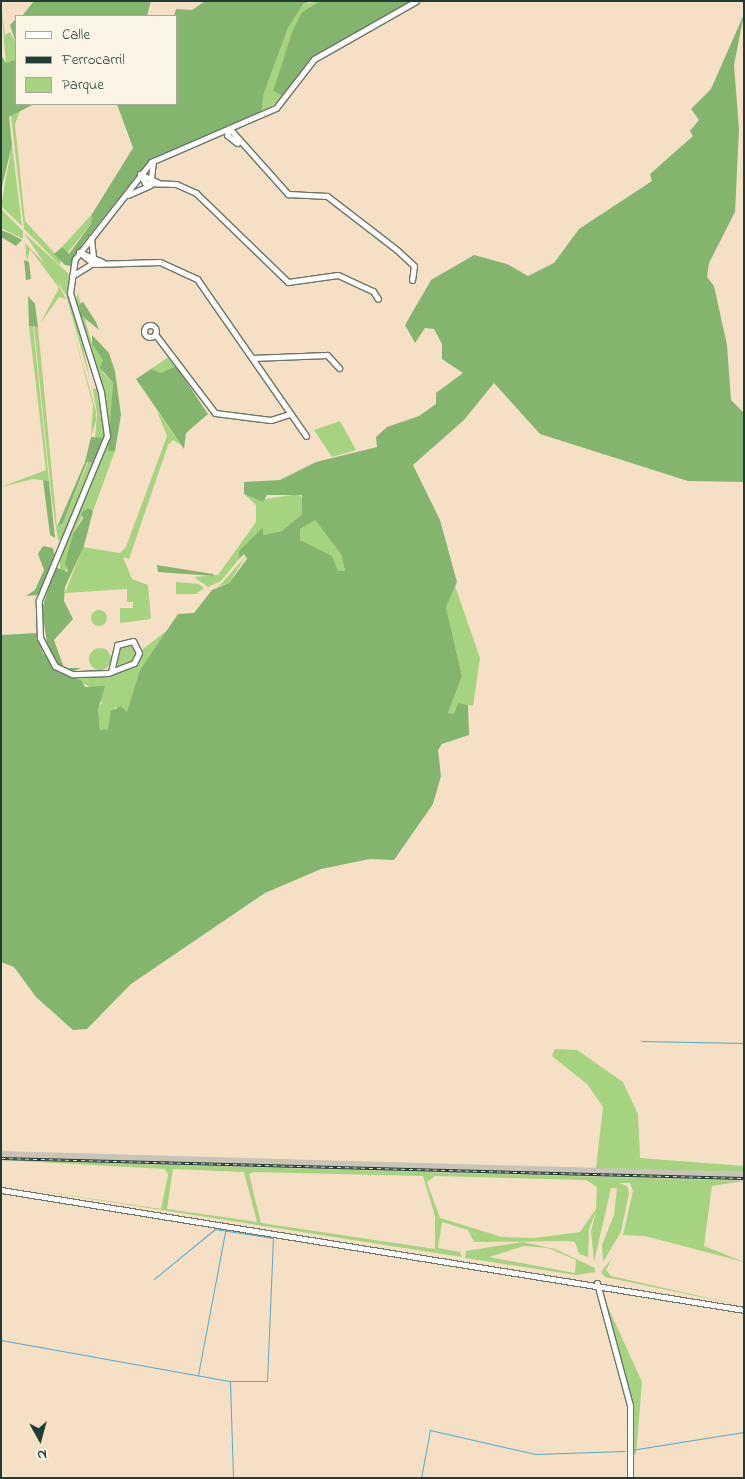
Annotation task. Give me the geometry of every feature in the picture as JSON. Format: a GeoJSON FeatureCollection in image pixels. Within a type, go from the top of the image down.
{"type":"FeatureCollection","features":[{"type":"Feature","properties":{"kind":"street"},"geometry":{"type":"LineString","coordinates":[[111,672],[119,642],[136,644],[137,661],[111,672],[64,672],[47,654],[40,638],[39,600],[107,436],[101,392],[69,281],[80,252],[92,234],[153,160],[240,124],[281,104],[319,54],[416,1]]}},
{"type":"Feature","properties":{"kind":"street"},"geometry":{"type":"LineString","coordinates":[[234,140],[240,124]]}},
{"type":"Feature","properties":{"kind":"street"},"geometry":{"type":"LineString","coordinates":[[229,128],[234,140],[288,194],[327,196],[397,250],[414,266],[412,280]]}},
{"type":"Feature","properties":{"kind":"street"},"geometry":{"type":"LineString","coordinates":[[210,136],[234,140]]}},
{"type":"Feature","properties":{"kind":"street"},"geometry":{"type":"LineString","coordinates":[[151,178],[153,160]]}},
{"type":"Feature","properties":{"kind":"street"},"geometry":{"type":"LineString","coordinates":[[140,174],[157,182]]}},
{"type":"Feature","properties":{"kind":"street"},"geometry":{"type":"LineString","coordinates":[[140,174],[150,184]]}},
{"type":"Feature","properties":{"kind":"street"},"geometry":{"type":"LineString","coordinates":[[125,196],[157,182],[176,184],[196,193],[288,282],[338,276],[373,291],[378,299]]}},
{"type":"Feature","properties":{"kind":"street"},"geometry":{"type":"LineString","coordinates":[[92,234],[93,257]]}},
{"type":"Feature","properties":{"kind":"street"},"geometry":{"type":"LineString","coordinates":[[80,252],[104,263]]}},
{"type":"Feature","properties":{"kind":"street"},"geometry":{"type":"LineString","coordinates":[[80,252],[94,264]]}},
{"type":"Feature","properties":{"kind":"street"},"geometry":{"type":"LineString","coordinates":[[69,281],[81,266],[104,263],[160,262],[190,273],[203,284],[289,414],[306,436]]}},
{"type":"Feature","properties":{"kind":"street"},"geometry":{"type":"LineString","coordinates":[[155,334],[215,413],[271,420],[289,414]]}},
{"type":"Feature","properties":{"kind":"street"},"geometry":{"type":"LineString","coordinates":[[252,358],[327,355],[339,368]]}},
{"type":"Feature","properties":{"kind":"street"},"geometry":{"type":"LineString","coordinates":[[1,1190],[597,1284],[744,1310]]}},
{"type":"Feature","properties":{"kind":"street"},"geometry":{"type":"LineString","coordinates":[[597,1284],[630,1404],[630,1478]]}},
{"type":"Feature","properties":{"kind":"shaded area"},"geometry":{"type":"Polygon","coordinates":[[[1,1151],[744,1172],[744,1181],[1,1160],[1,1151]]]}},
{"type":"Feature","properties":{"kind":"green space"},"geometry":{"type":"Polygon","coordinates":[[[34,1],[151,1],[147,15],[23,15],[34,1]]]}},
{"type":"Feature","properties":{"kind":"green space"},"geometry":{"type":"Polygon","coordinates":[[[205,1],[312,1],[303,4],[288,28],[264,93],[261,114],[149,161],[83,243],[71,266],[65,265],[54,254],[62,247],[69,254],[91,224],[92,214],[133,148],[117,105],[178,105],[178,15],[174,15],[176,9],[192,10],[205,1]]]}},
{"type":"Feature","properties":{"kind":"green space"},"geometry":{"type":"Polygon","coordinates":[[[320,1],[302,12],[284,58],[273,91],[284,97],[261,114],[264,93],[288,28],[303,4],[320,1]]]}},
{"type":"Feature","properties":{"kind":"green space"},"geometry":{"type":"Polygon","coordinates":[[[320,1],[411,1],[311,58],[284,97],[273,91],[293,30],[302,12],[320,1]]]}},
{"type":"Feature","properties":{"kind":"green space"},"geometry":{"type":"Polygon","coordinates":[[[1,5],[5,35],[10,32],[15,41],[15,60],[6,63],[1,5]]]}},
{"type":"Feature","properties":{"kind":"green space"},"geometry":{"type":"Polygon","coordinates":[[[744,14],[734,65],[739,129],[735,212],[709,263],[707,277],[714,286],[727,345],[731,400],[744,413],[744,482],[688,481],[540,434],[494,383],[464,420],[413,465],[440,520],[457,582],[446,607],[462,676],[448,713],[454,714],[458,703],[468,705],[469,735],[442,744],[438,750],[441,776],[433,804],[394,860],[370,859],[321,869],[265,893],[131,984],[87,1029],[73,1030],[36,997],[14,967],[1,962],[1,635],[37,633],[43,653],[60,671],[82,681],[85,687],[105,686],[98,710],[100,730],[108,729],[111,711],[121,706],[127,712],[140,670],[178,614],[194,613],[212,590],[229,583],[247,559],[244,554],[239,559],[239,551],[263,527],[263,535],[282,531],[302,514],[302,495],[267,495],[263,502],[244,494],[244,482],[280,480],[316,462],[377,447],[376,437],[387,427],[419,416],[436,404],[436,393],[463,373],[442,359],[442,344],[434,329],[425,328],[415,343],[405,325],[431,280],[474,255],[507,264],[528,276],[554,263],[579,229],[652,181],[650,174],[693,136],[690,131],[699,120],[691,109],[711,89],[744,14]],[[315,520],[300,529],[300,540],[332,556],[338,571],[345,571],[341,554],[315,520]]]}},
{"type":"Feature","properties":{"kind":"green space"},"geometry":{"type":"Polygon","coordinates":[[[15,20],[15,40],[10,25],[15,20]]]}},
{"type":"Feature","properties":{"kind":"green space"},"geometry":{"type":"Polygon","coordinates":[[[1,55],[6,63],[15,60],[15,105],[32,105],[9,117],[12,145],[1,191],[1,55]]]}},
{"type":"Feature","properties":{"kind":"green space"},"geometry":{"type":"Polygon","coordinates":[[[20,111],[15,124],[25,221],[61,260],[60,265],[24,229],[11,116],[20,111]]]}},
{"type":"Feature","properties":{"kind":"green space"},"geometry":{"type":"Polygon","coordinates":[[[12,145],[22,226],[1,206],[12,145]]]}},
{"type":"Feature","properties":{"kind":"green space"},"geometry":{"type":"Polygon","coordinates":[[[1,209],[23,231],[23,239],[1,228],[1,209]]]}},
{"type":"Feature","properties":{"kind":"green space"},"geometry":{"type":"Polygon","coordinates":[[[92,214],[91,224],[66,255],[62,247],[92,214]]]}},
{"type":"Feature","properties":{"kind":"green space"},"geometry":{"type":"Polygon","coordinates":[[[1,230],[22,240],[16,246],[1,237],[1,230]]]}},
{"type":"Feature","properties":{"kind":"green space"},"geometry":{"type":"Polygon","coordinates":[[[24,233],[68,273],[90,380],[66,295],[24,233]]]}},
{"type":"Feature","properties":{"kind":"green space"},"geometry":{"type":"Polygon","coordinates":[[[25,243],[50,269],[66,299],[59,297],[40,324],[59,288],[30,249],[27,262],[25,243]]]}},
{"type":"Feature","properties":{"kind":"green space"},"geometry":{"type":"Polygon","coordinates":[[[24,260],[29,262],[31,279],[26,280],[24,260]]]}},
{"type":"Feature","properties":{"kind":"green space"},"geometry":{"type":"Polygon","coordinates":[[[78,294],[92,344],[104,360],[102,372],[113,383],[109,451],[115,451],[93,511],[86,509],[73,534],[65,574],[60,573],[60,556],[109,435],[104,394],[75,299],[78,294]]]}},
{"type":"Feature","properties":{"kind":"green space"},"geometry":{"type":"Polygon","coordinates":[[[28,296],[35,304],[38,327],[29,326],[28,296]]]}},
{"type":"Feature","properties":{"kind":"green space"},"geometry":{"type":"Polygon","coordinates":[[[83,302],[99,330],[81,315],[79,304],[83,302]]]}},
{"type":"Feature","properties":{"kind":"green space"},"geometry":{"type":"Polygon","coordinates":[[[29,326],[33,327],[49,481],[33,479],[1,487],[46,470],[29,326]]]}},
{"type":"Feature","properties":{"kind":"green space"},"geometry":{"type":"Polygon","coordinates":[[[72,326],[96,411],[96,421],[91,437],[93,405],[72,326]]]}},
{"type":"Feature","properties":{"kind":"green space"},"geometry":{"type":"Polygon","coordinates":[[[34,327],[38,327],[57,527],[63,523],[88,462],[95,463],[61,541],[58,540],[52,501],[34,327]]]}},
{"type":"Feature","properties":{"kind":"green space"},"geometry":{"type":"Polygon","coordinates":[[[92,335],[109,353],[115,371],[121,415],[115,451],[108,451],[113,383],[100,368],[103,360],[92,344],[92,335]]]}},
{"type":"Feature","properties":{"kind":"green space"},"geometry":{"type":"Polygon","coordinates":[[[170,356],[176,366],[161,373],[151,369],[170,356]]]}},
{"type":"Feature","properties":{"kind":"green space"},"geometry":{"type":"Polygon","coordinates":[[[176,366],[208,414],[186,433],[184,449],[136,379],[151,369],[161,373],[176,366]]]}},
{"type":"Feature","properties":{"kind":"green space"},"geometry":{"type":"Polygon","coordinates":[[[97,388],[105,434],[104,438],[95,439],[97,414],[93,389],[97,388]]]}},
{"type":"Feature","properties":{"kind":"green space"},"geometry":{"type":"Polygon","coordinates":[[[157,411],[181,445],[173,440],[168,445],[129,559],[123,557],[132,579],[148,585],[151,619],[120,623],[120,608],[133,608],[133,602],[127,602],[127,589],[65,593],[83,547],[120,553],[126,547],[167,436],[157,411]]]}},
{"type":"Feature","properties":{"kind":"green space"},"geometry":{"type":"Polygon","coordinates":[[[340,421],[356,450],[332,457],[314,430],[340,421]]]}},
{"type":"Feature","properties":{"kind":"green space"},"geometry":{"type":"Polygon","coordinates":[[[91,437],[104,438],[95,463],[87,462],[63,523],[57,527],[85,462],[91,437]]]}},
{"type":"Feature","properties":{"kind":"green space"},"geometry":{"type":"Polygon","coordinates":[[[43,480],[49,481],[55,538],[50,535],[43,480]]]}},
{"type":"Feature","properties":{"kind":"green space"},"geometry":{"type":"Polygon","coordinates":[[[244,494],[259,500],[298,494],[303,498],[302,514],[282,531],[263,535],[263,527],[239,551],[239,559],[221,581],[208,587],[194,577],[218,575],[256,522],[256,505],[244,494]]]}},
{"type":"Feature","properties":{"kind":"green space"},"geometry":{"type":"Polygon","coordinates":[[[88,508],[93,511],[84,546],[65,587],[64,601],[73,619],[54,640],[64,668],[81,668],[72,672],[58,666],[48,650],[42,609],[55,567],[68,572],[65,563],[73,534],[83,518],[81,513],[88,508]]]}},
{"type":"Feature","properties":{"kind":"green space"},"geometry":{"type":"Polygon","coordinates":[[[315,519],[341,554],[345,571],[338,571],[300,540],[300,529],[315,519]]]}},
{"type":"Feature","properties":{"kind":"green space"},"geometry":{"type":"Polygon","coordinates":[[[43,546],[53,548],[55,558],[39,595],[26,596],[35,590],[44,570],[38,554],[43,546]]]}},
{"type":"Feature","properties":{"kind":"green space"},"geometry":{"type":"Polygon","coordinates":[[[246,556],[229,583],[216,587],[221,584],[246,556]]]}},
{"type":"Feature","properties":{"kind":"green space"},"geometry":{"type":"Polygon","coordinates":[[[157,565],[213,574],[214,576],[158,572],[157,565]]]}},
{"type":"Feature","properties":{"kind":"green space"},"geometry":{"type":"Polygon","coordinates":[[[176,582],[199,584],[204,588],[196,594],[176,594],[176,582]]]}},
{"type":"Feature","properties":{"kind":"green space"},"geometry":{"type":"Polygon","coordinates":[[[455,586],[480,658],[473,706],[458,703],[454,714],[448,713],[462,676],[446,607],[455,586]]]}},
{"type":"Feature","properties":{"kind":"green space"},"geometry":{"type":"Polygon","coordinates":[[[96,610],[102,610],[107,615],[105,624],[96,626],[91,621],[91,615],[96,610]]]}},
{"type":"Feature","properties":{"kind":"green space"},"geometry":{"type":"Polygon","coordinates":[[[169,629],[140,670],[136,696],[127,712],[115,707],[108,729],[100,731],[98,708],[102,703],[95,690],[74,678],[107,677],[136,666],[143,649],[169,629]]]}},
{"type":"Feature","properties":{"kind":"green space"},"geometry":{"type":"Polygon","coordinates":[[[131,643],[137,652],[134,660],[117,666],[120,645],[131,643]]]}},
{"type":"Feature","properties":{"kind":"green space"},"geometry":{"type":"Polygon","coordinates":[[[100,648],[108,651],[111,659],[108,667],[100,670],[92,667],[89,659],[92,651],[100,648]]]}},
{"type":"Feature","properties":{"kind":"green space"},"geometry":{"type":"Polygon","coordinates":[[[555,1049],[577,1050],[623,1082],[638,1114],[640,1158],[744,1166],[744,1172],[596,1168],[603,1107],[587,1084],[552,1056],[555,1049]]]}},
{"type":"Feature","properties":{"kind":"green space"},"geometry":{"type":"Polygon","coordinates":[[[1,1160],[744,1181],[712,1186],[704,1246],[744,1262],[645,1236],[623,1235],[633,1191],[630,1183],[619,1183],[627,1186],[629,1193],[621,1232],[603,1262],[602,1245],[614,1215],[617,1188],[611,1188],[594,1262],[591,1231],[596,1211],[589,1229],[588,1257],[579,1254],[575,1242],[474,1242],[468,1230],[442,1222],[438,1248],[460,1252],[462,1257],[1,1185],[161,1209],[168,1175],[165,1169],[1,1160]],[[173,1169],[167,1209],[257,1222],[244,1172],[173,1169]],[[255,1172],[249,1174],[261,1223],[435,1249],[435,1216],[423,1176],[255,1172]],[[435,1176],[427,1182],[440,1218],[502,1237],[534,1238],[580,1232],[596,1209],[597,1187],[586,1180],[435,1176]]]}},
{"type":"Feature","properties":{"kind":"green space"},"geometry":{"type":"Polygon","coordinates":[[[523,1242],[555,1249],[595,1268],[595,1272],[576,1275],[465,1258],[466,1251],[523,1242]],[[524,1246],[489,1257],[575,1273],[576,1260],[548,1248],[524,1246]]]}},
{"type":"Feature","properties":{"kind":"green space"},"geometry":{"type":"Polygon","coordinates":[[[612,1258],[606,1270],[611,1276],[744,1306],[605,1277],[601,1272],[612,1258]]]}},
{"type":"Feature","properties":{"kind":"green space"},"geometry":{"type":"Polygon","coordinates":[[[603,1296],[642,1382],[636,1454],[630,1455],[630,1394],[603,1296]]]}},
{"type":"Feature","properties":{"kind":"waterway"},"geometry":{"type":"LineString","coordinates":[[641,1041],[744,1043]]}},
{"type":"Feature","properties":{"kind":"waterway"},"geometry":{"type":"LineString","coordinates":[[1,1340],[230,1381],[267,1381],[273,1238],[215,1229],[154,1279]]}},
{"type":"Feature","properties":{"kind":"waterway"},"geometry":{"type":"LineString","coordinates":[[198,1375],[225,1232]]}},
{"type":"Feature","properties":{"kind":"waterway"},"geometry":{"type":"LineString","coordinates":[[230,1382],[233,1478]]}},
{"type":"Feature","properties":{"kind":"waterway"},"geometry":{"type":"LineString","coordinates":[[421,1478],[430,1430],[535,1454],[625,1451]]}},
{"type":"Feature","properties":{"kind":"waterway"},"geometry":{"type":"LineString","coordinates":[[631,1450],[744,1432]]}},
{"type":"Feature","properties":{"kind":"railway"},"geometry":{"type":"LineString","coordinates":[[1,1158],[744,1178]]}}]}
